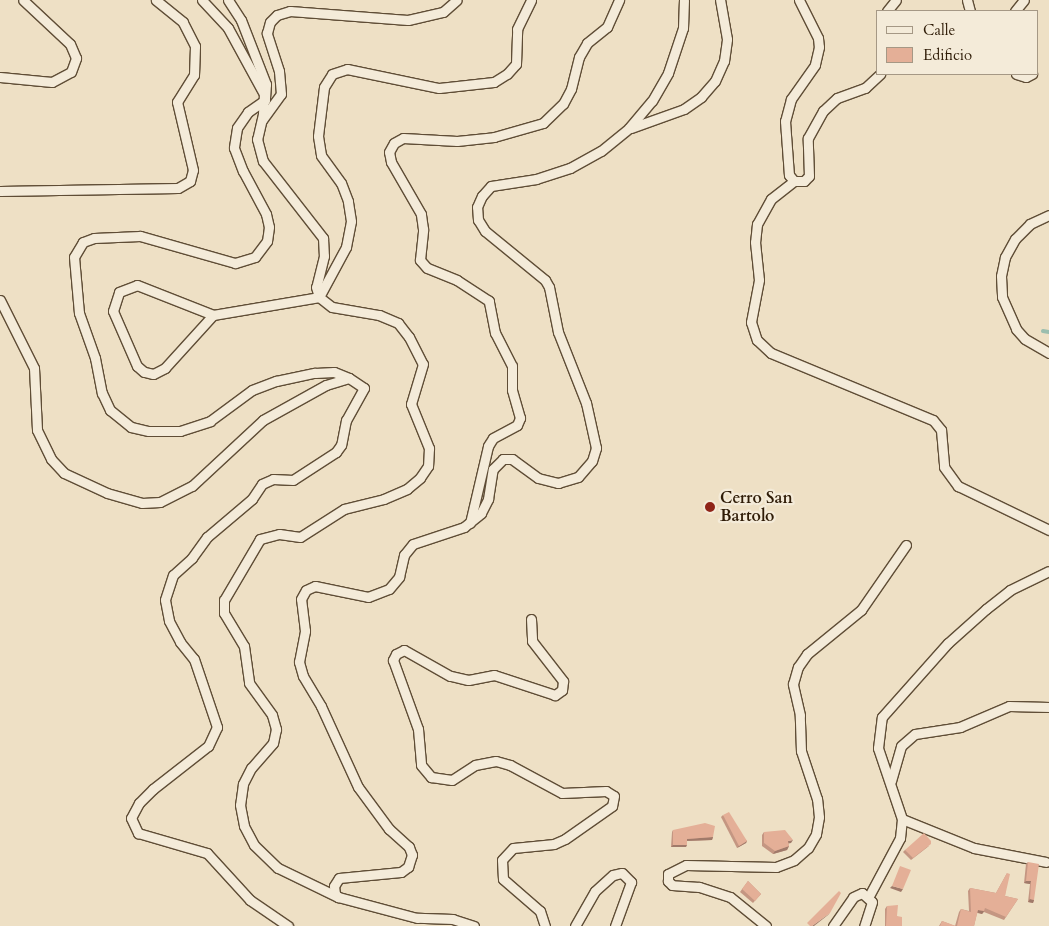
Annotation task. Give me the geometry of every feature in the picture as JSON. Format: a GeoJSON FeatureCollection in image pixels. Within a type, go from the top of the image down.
{"type":"FeatureCollection","features":[{"type":"Feature","properties":{"kind":"street"},"geometry":{"type":"LineString","coordinates":[[0,77],[52,82],[71,72],[76,58],[70,44],[23,0]]}},
{"type":"Feature","properties":{"kind":"street"},"geometry":{"type":"LineString","coordinates":[[0,192],[178,188],[190,181],[193,170],[176,102],[194,74],[196,46],[183,22],[156,0]]}},
{"type":"Feature","properties":{"kind":"street"},"geometry":{"type":"LineString","coordinates":[[202,0],[228,28],[265,100]]}},
{"type":"Feature","properties":{"kind":"street"},"geometry":{"type":"LineString","coordinates":[[228,0],[258,59],[266,84],[265,100],[257,139],[263,161],[323,238],[324,256],[316,287],[319,297],[332,307],[386,317],[406,332],[423,364],[411,404],[430,454],[425,472],[407,489],[384,499],[344,509],[300,537],[272,534],[260,539],[224,600],[224,613],[244,646],[249,683],[272,715],[276,730],[273,744],[256,761],[243,784],[240,805],[244,826],[261,854],[278,868],[338,897],[417,918],[453,919],[474,926]]}},
{"type":"Feature","properties":{"kind":"street"},"geometry":{"type":"LineString","coordinates":[[260,122],[272,110],[281,94],[279,71],[267,33],[270,22],[277,15],[290,11],[408,20],[442,12],[458,0]]}},
{"type":"Feature","properties":{"kind":"street"},"geometry":{"type":"LineString","coordinates":[[319,297],[346,247],[351,221],[341,183],[321,155],[318,136],[324,87],[328,78],[336,71],[347,69],[439,88],[494,82],[507,74],[516,64],[517,29],[531,0]]}},
{"type":"Feature","properties":{"kind":"street"},"geometry":{"type":"LineString","coordinates":[[470,523],[488,446],[493,438],[517,425],[520,418],[512,390],[512,366],[495,334],[488,301],[457,280],[427,268],[420,260],[423,229],[420,214],[390,162],[389,152],[394,143],[403,138],[457,141],[494,137],[544,122],[563,104],[571,89],[578,57],[587,43],[607,27],[619,0]]}},
{"type":"Feature","properties":{"kind":"street"},"geometry":{"type":"LineString","coordinates":[[338,897],[334,886],[340,878],[401,872],[408,867],[412,855],[409,847],[384,822],[358,787],[325,714],[303,676],[299,662],[305,631],[301,599],[310,588],[320,585],[360,597],[383,593],[395,583],[404,555],[413,544],[470,523],[486,506],[493,469],[499,461],[512,459],[538,478],[551,483],[565,482],[578,477],[588,468],[596,448],[586,403],[558,332],[549,288],[545,280],[485,231],[477,214],[479,201],[486,191],[497,184],[536,179],[570,168],[601,151],[629,128],[652,101],[671,66],[683,28],[684,0]]}},
{"type":"Feature","properties":{"kind":"street"},"geometry":{"type":"LineString","coordinates":[[629,128],[684,109],[701,97],[715,81],[724,61],[727,39],[720,0]]}},
{"type":"Feature","properties":{"kind":"street"},"geometry":{"type":"LineString","coordinates":[[799,0],[818,38],[819,47],[815,65],[791,99],[785,121],[789,175],[794,181],[801,182],[809,176],[808,138],[822,111],[837,98],[865,88],[879,75]]}},
{"type":"Feature","properties":{"kind":"street"},"geometry":{"type":"LineString","coordinates":[[888,10],[896,0]]}},
{"type":"Feature","properties":{"kind":"street"},"geometry":{"type":"LineString","coordinates":[[1016,10],[1024,0]]}},
{"type":"Feature","properties":{"kind":"street"},"geometry":{"type":"LineString","coordinates":[[265,100],[248,112],[237,128],[234,148],[268,220],[267,241],[254,257],[242,262],[228,263],[140,236],[88,239],[76,251],[79,313],[98,366],[102,393],[110,410],[131,427],[149,431],[180,431],[210,421],[252,390],[276,381],[315,373],[334,372],[361,384],[363,392],[346,420],[339,449],[302,476],[293,480],[273,479],[262,484],[252,499],[207,537],[169,583],[166,600],[169,621],[180,642],[194,659],[217,727],[208,746],[153,789],[139,803],[131,818],[138,833],[207,853],[250,900],[288,926]]}},
{"type":"Feature","properties":{"kind":"street"},"geometry":{"type":"LineString","coordinates":[[794,181],[770,198],[757,224],[755,242],[759,280],[751,322],[757,340],[770,353],[933,420],[941,430],[944,467],[958,486],[1049,530]]}},
{"type":"Feature","properties":{"kind":"street"},"geometry":{"type":"LineString","coordinates":[[1049,215],[1030,224],[1015,238],[1005,256],[1001,276],[1002,296],[1016,328],[1025,340],[1049,353]]}},
{"type":"Feature","properties":{"kind":"street"},"geometry":{"type":"LineString","coordinates":[[213,315],[162,371],[148,374],[137,366],[113,306],[119,292],[137,285],[213,315],[319,297]]}},
{"type":"Feature","properties":{"kind":"street"},"geometry":{"type":"LineString","coordinates":[[0,300],[34,368],[37,430],[51,459],[64,473],[107,494],[142,503],[160,502],[192,486],[263,420],[326,385],[349,378]]}},
{"type":"Feature","properties":{"kind":"street"},"geometry":{"type":"LineString","coordinates":[[766,926],[730,898],[699,887],[672,885],[668,881],[668,874],[686,865],[776,868],[794,860],[808,848],[816,834],[819,817],[817,799],[801,751],[800,715],[793,684],[798,666],[807,654],[861,610],[906,545]]}},
{"type":"Feature","properties":{"kind":"street"},"geometry":{"type":"LineString","coordinates":[[868,896],[900,838],[902,819],[891,781],[880,755],[878,740],[882,717],[891,703],[948,643],[986,609],[1010,590],[1049,571]]}},
{"type":"Feature","properties":{"kind":"street"},"geometry":{"type":"LineString","coordinates":[[531,619],[532,641],[563,681],[562,690],[555,695],[494,675],[477,679],[450,676],[404,650],[396,654],[394,660],[418,729],[421,765],[431,778],[452,780],[475,765],[496,761],[510,765],[562,793],[581,794],[606,790],[614,796],[612,806],[565,839],[554,844],[519,846],[508,851],[502,860],[503,879],[540,911],[545,926]]}},
{"type":"Feature","properties":{"kind":"street"},"geometry":{"type":"LineString","coordinates":[[891,781],[901,746],[915,734],[960,727],[1009,706],[1049,707]]}},
{"type":"Feature","properties":{"kind":"street"},"geometry":{"type":"LineString","coordinates":[[902,819],[974,848],[1046,862]]}},
{"type":"Feature","properties":{"kind":"street"},"geometry":{"type":"LineString","coordinates":[[576,926],[595,891],[613,875],[622,873],[630,882],[614,926]]}},
{"type":"Feature","properties":{"kind":"street"},"geometry":{"type":"LineString","coordinates":[[833,926],[855,895],[868,896]]}},
{"type":"Feature","properties":{"kind":"street"},"geometry":{"type":"LineString","coordinates":[[864,926],[872,905],[868,896]]}},
{"type":"Feature","properties":{"kind":"building"},"geometry":{"type":"Polygon","coordinates":[[[729,812],[747,841],[739,846],[723,815],[729,812]]]}},
{"type":"Feature","properties":{"kind":"building"},"geometry":{"type":"Polygon","coordinates":[[[705,823],[715,826],[713,837],[687,839],[687,845],[673,845],[673,830],[705,823]]]}},
{"type":"Feature","properties":{"kind":"building"},"geometry":{"type":"Polygon","coordinates":[[[785,830],[793,840],[788,841],[789,846],[775,851],[764,843],[764,832],[785,830]]]}},
{"type":"Feature","properties":{"kind":"building"},"geometry":{"type":"Polygon","coordinates":[[[924,833],[931,841],[931,844],[913,858],[905,850],[924,833]]]}},
{"type":"Feature","properties":{"kind":"building"},"geometry":{"type":"Polygon","coordinates":[[[1028,862],[1039,864],[1034,900],[1030,899],[1031,881],[1026,881],[1028,862]]]}},
{"type":"Feature","properties":{"kind":"building"},"geometry":{"type":"Polygon","coordinates":[[[900,866],[911,870],[903,889],[892,886],[900,866]]]}},
{"type":"Feature","properties":{"kind":"building"},"geometry":{"type":"Polygon","coordinates":[[[1007,873],[1010,874],[1005,896],[1018,899],[1006,917],[985,908],[984,911],[978,910],[974,926],[957,926],[961,909],[971,912],[970,888],[996,893],[1007,873]]]}},
{"type":"Feature","properties":{"kind":"building"},"geometry":{"type":"Polygon","coordinates":[[[748,881],[761,894],[755,901],[742,889],[748,881]]]}},
{"type":"Feature","properties":{"kind":"building"},"geometry":{"type":"Polygon","coordinates":[[[839,891],[841,893],[830,913],[810,926],[807,923],[839,891]]]}},
{"type":"Feature","properties":{"kind":"building"},"geometry":{"type":"Polygon","coordinates":[[[898,905],[897,916],[902,917],[902,926],[886,926],[887,906],[898,905]]]}},
{"type":"Feature","properties":{"kind":"building"},"geometry":{"type":"Polygon","coordinates":[[[942,921],[956,926],[940,926],[942,921]]]}},
{"type":"Feature","properties":{"kind":"waterway"},"geometry":{"type":"LineString","coordinates":[[1043,331],[1049,332]]}},
{"type":"Feature","properties":{"kind":"place","name":"Cerro San Bartolo"},"geometry":{"type":"Point","coordinates":[710,507]}}]}
